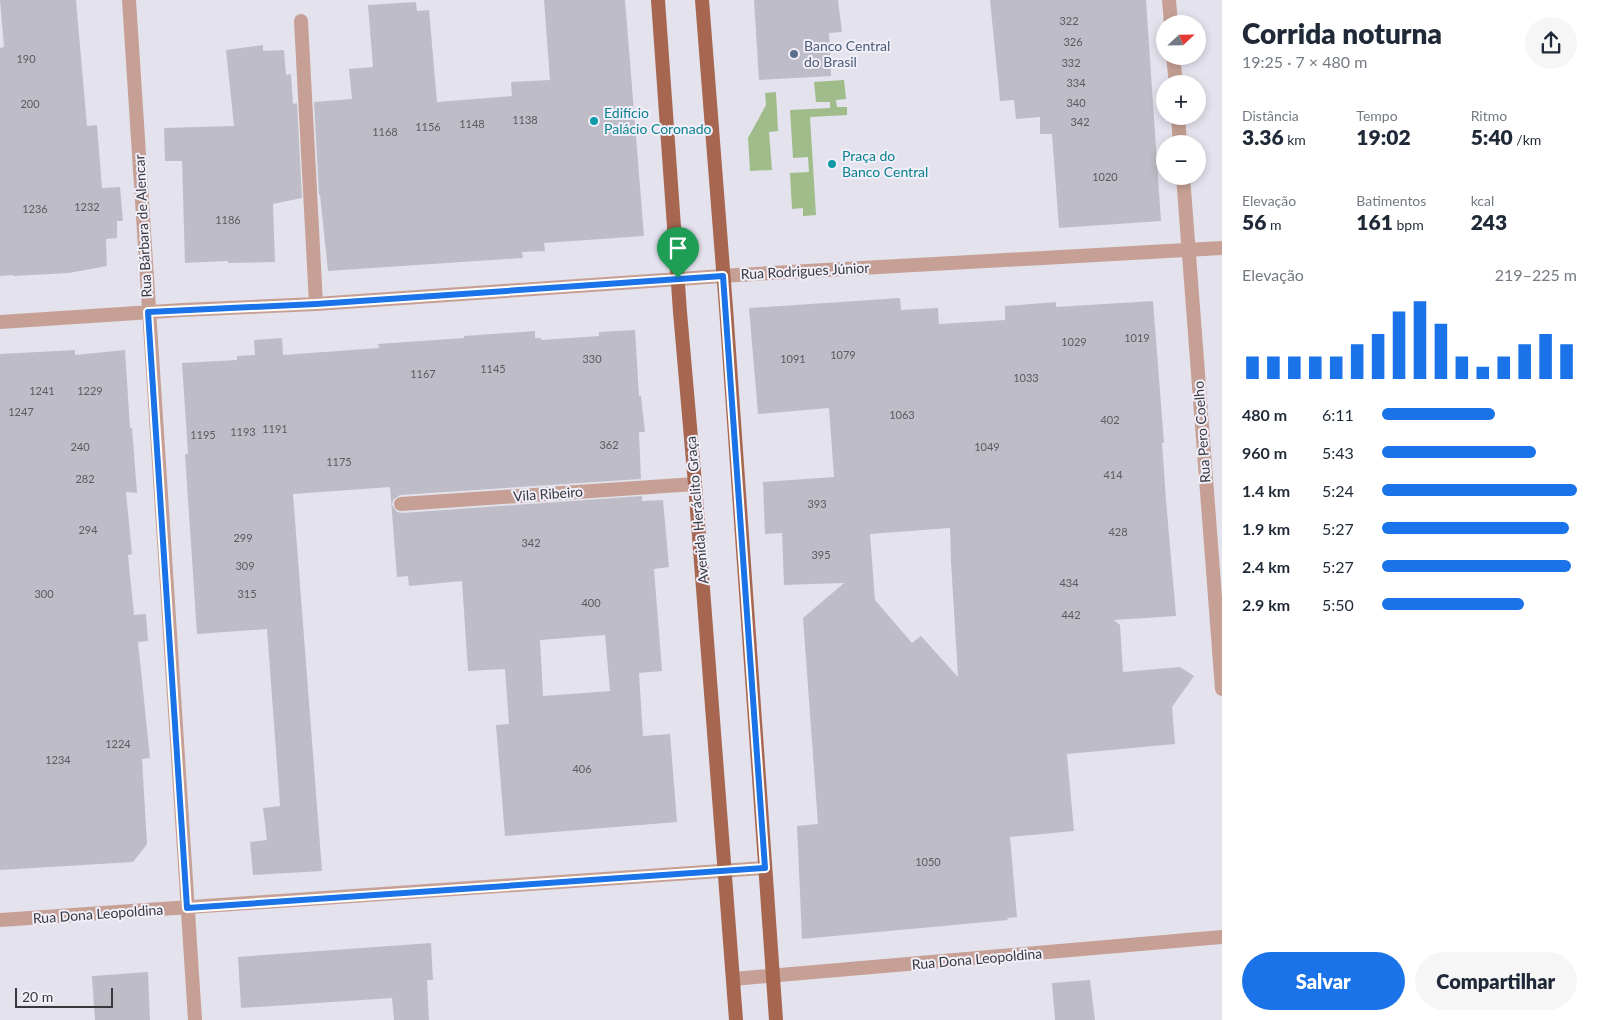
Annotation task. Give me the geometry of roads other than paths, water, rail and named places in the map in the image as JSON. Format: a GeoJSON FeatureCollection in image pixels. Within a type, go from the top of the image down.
{"type":"FeatureCollection","features":[{"type":"Feature","properties":{"kind":"main road","name":"Avenida Heráclito Graça"},"geometry":{"type":"LineString","coordinates":[[658,0],[736,1020]]}},
{"type":"Feature","properties":{"kind":"main road"},"geometry":{"type":"LineString","coordinates":[[702,0],[776,1020]]}},
{"type":"Feature","properties":{"kind":"street","name":"Rua Bárbara de Alencar"},"geometry":{"type":"LineString","coordinates":[[129,0],[195,1020]]}},
{"type":"Feature","properties":{"kind":"street"},"geometry":{"type":"LineString","coordinates":[[1169,0],[1170,15]]}},
{"type":"Feature","properties":{"kind":"street"},"geometry":{"type":"LineString","coordinates":[[301,21],[316,304]]}},
{"type":"Feature","properties":{"kind":"street","name":"Rua Pero Coelho"},"geometry":{"type":"LineString","coordinates":[[1183,185],[1222,688]]}},
{"type":"Feature","properties":{"kind":"street","name":"Rua Rodrigues Júnior"},"geometry":{"type":"LineString","coordinates":[[0,322],[148,312],[316,304],[678,278],[1222,248]]}},
{"type":"Feature","properties":{"kind":"street","name":"Vila Ribeiro"},"geometry":{"type":"LineString","coordinates":[[401,504],[695,484]]}},
{"type":"Feature","properties":{"kind":"street","name":"Rua Dona Leopoldina"},"geometry":{"type":"LineString","coordinates":[[0,920],[765,868]]}},
{"type":"Feature","properties":{"kind":"street","name":"Rua Dona Leopoldina"},"geometry":{"type":"LineString","coordinates":[[733,979],[1222,937]]}},
{"type":"Feature","properties":{"kind":"place","name":"Banco Central do Brasil"},"geometry":{"type":"Point","coordinates":[794,54]}},
{"type":"Feature","properties":{"kind":"place","name":"Edifício Palácio Coronado"},"geometry":{"type":"Point","coordinates":[594,121]}},
{"type":"Feature","properties":{"kind":"place","name":"Praça do Banco Central"},"geometry":{"type":"Point","coordinates":[832,164]}}]}
